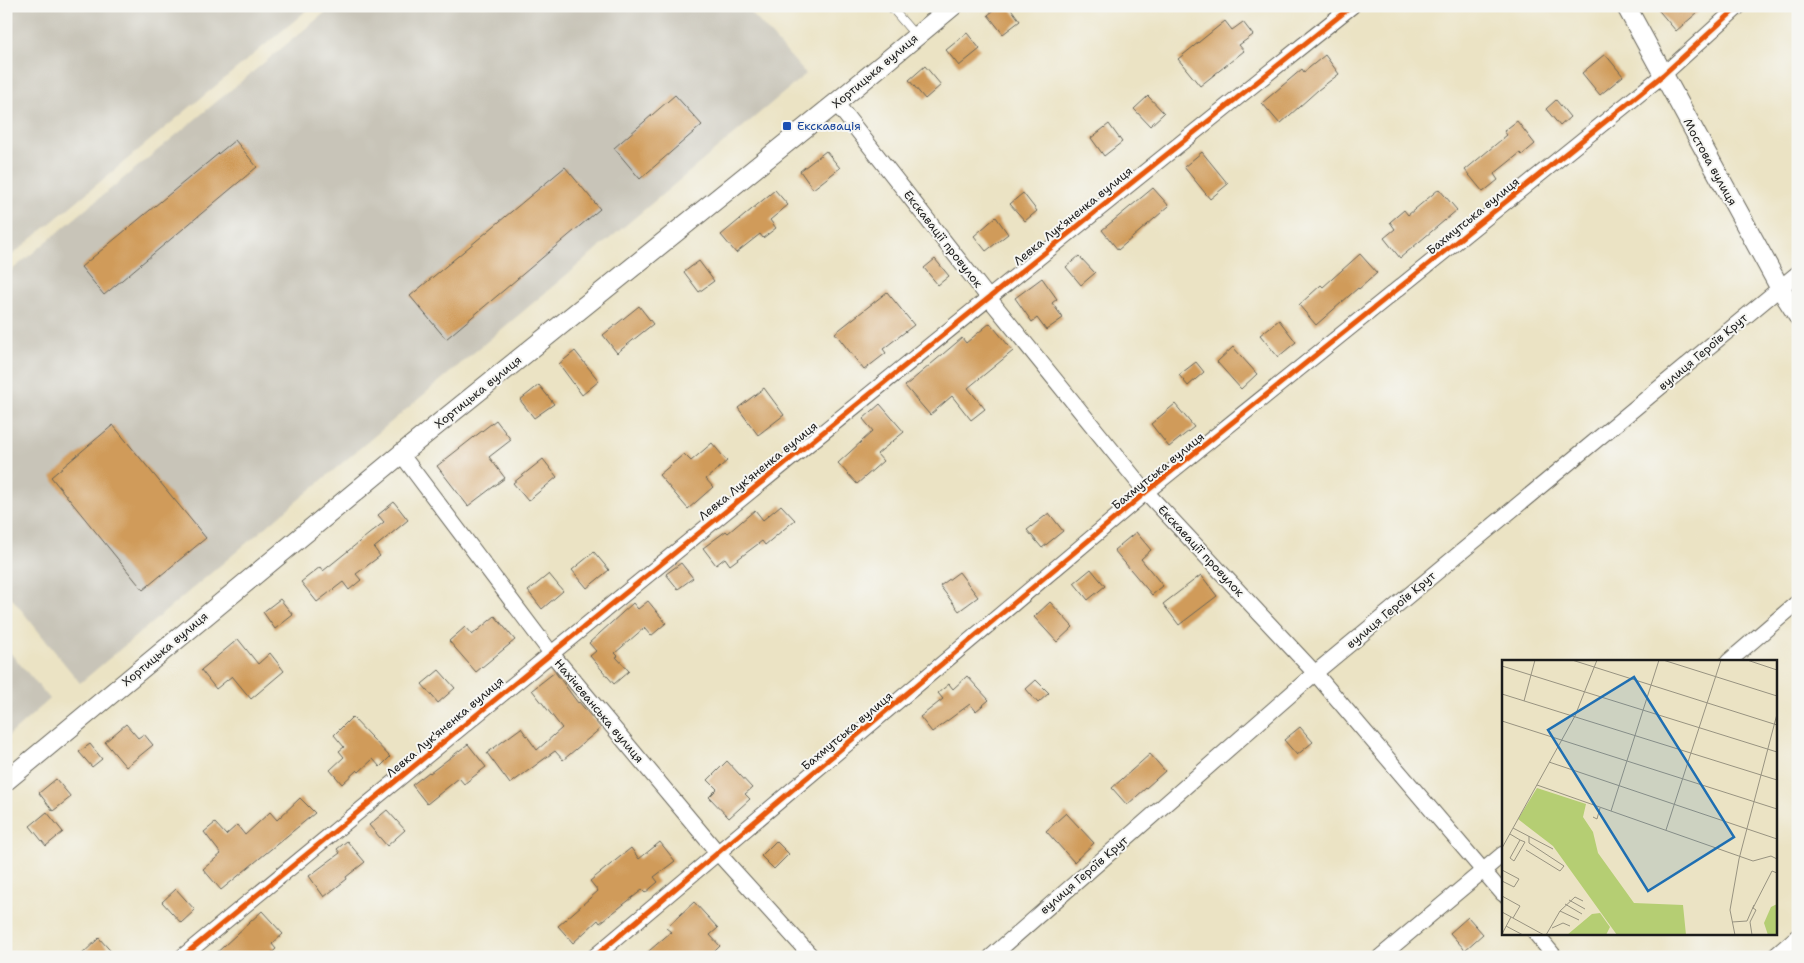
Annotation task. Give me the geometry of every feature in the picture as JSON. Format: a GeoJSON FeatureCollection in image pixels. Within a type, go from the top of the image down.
{"type":"FeatureCollection","features":[{"type":"Feature","properties":{"kind":"street","name":"Хортицька вулиця"},"geometry":{"type":"LineString","coordinates":[[6,781],[402,454],[953,6]]}},
{"type":"Feature","properties":{"kind":"street","name":"Левка Лук'яненка вулиця"},"geometry":{"type":"LineString","coordinates":[[182,957],[988,297],[1352,6]]}},
{"type":"Feature","properties":{"kind":"street","name":"Мостова вулиця"},"geometry":{"type":"LineString","coordinates":[[1626,6],[1780,288],[1798,316]]}},
{"type":"Feature","properties":{"kind":"street","name":"Бахмутська вулиця"},"geometry":{"type":"LineString","coordinates":[[594,957],[1146,492],[1663,75],[1739,6]]}},
{"type":"Feature","properties":{"kind":"street","name":"Екскавації провулок"},"geometry":{"type":"LineString","coordinates":[[836,103],[988,297],[1146,492],[1315,673],[1502,893]]}},
{"type":"Feature","properties":{"kind":"street","name":"вулиця Героїв Крут"},"geometry":{"type":"LineString","coordinates":[[991,957],[1315,673],[1798,273]]}},
{"type":"Feature","properties":{"kind":"street","name":"Нахічеванська вулиця"},"geometry":{"type":"LineString","coordinates":[[402,454],[551,653],[718,853],[812,957]]}},
{"type":"Feature","properties":{"kind":"street"},"geometry":{"type":"LineString","coordinates":[[1730,660],[1798,602]]}},
{"type":"Feature","properties":{"kind":"street"},"geometry":{"type":"LineString","coordinates":[[1380,957],[1502,855]]}},
{"type":"Feature","properties":{"kind":"street"},"geometry":{"type":"LineString","coordinates":[[1538,936],[1554,957]]}},
{"type":"Feature","properties":{"kind":"street"},"geometry":{"type":"LineString","coordinates":[[1774,957],[1798,936]]}},
{"type":"Feature","properties":{"kind":"lane"},"geometry":{"type":"LineString","coordinates":[[890,6],[916,36]]}},
{"type":"Feature","properties":{"kind":"shaded area"},"geometry":{"type":"Polygon","coordinates":[[[6,6],[312,6],[6,260],[6,6]]]}},
{"type":"Feature","properties":{"kind":"shaded area"},"geometry":{"type":"Polygon","coordinates":[[[333,6],[745,6],[806,74],[80,683],[6,591],[6,275],[333,6]]]}},
{"type":"Feature","properties":{"kind":"shaded area"},"geometry":{"type":"Polygon","coordinates":[[[6,648],[50,699],[6,738],[6,648]]]}},
{"type":"Feature","properties":{"kind":"building"},"geometry":{"type":"Polygon","coordinates":[[[999,6],[1009,6],[1020,21],[1003,34],[988,15],[999,6]]]}},
{"type":"Feature","properties":{"kind":"building"},"geometry":{"type":"Polygon","coordinates":[[[1655,6],[1705,6],[1676,31],[1655,6]]]}},
{"type":"Feature","properties":{"kind":"building"},"geometry":{"type":"Polygon","coordinates":[[[1225,21],[1232,30],[1243,22],[1253,35],[1239,45],[1244,51],[1200,86],[1178,59],[1225,21]]]}},
{"type":"Feature","properties":{"kind":"building"},"geometry":{"type":"Polygon","coordinates":[[[967,33],[980,49],[959,66],[946,50],[967,33]]]}},
{"type":"Feature","properties":{"kind":"building"},"geometry":{"type":"Polygon","coordinates":[[[1605,54],[1623,76],[1600,95],[1582,73],[1605,54]]]}},
{"type":"Feature","properties":{"kind":"building"},"geometry":{"type":"Polygon","coordinates":[[[1325,55],[1339,74],[1280,124],[1262,103],[1302,69],[1304,72],[1325,55]]]}},
{"type":"Feature","properties":{"kind":"building"},"geometry":{"type":"Polygon","coordinates":[[[925,66],[941,85],[925,99],[909,80],[925,66]]]}},
{"type":"Feature","properties":{"kind":"building"},"geometry":{"type":"Polygon","coordinates":[[[675,95],[702,125],[640,179],[614,148],[675,95]]]}},
{"type":"Feature","properties":{"kind":"building"},"geometry":{"type":"Polygon","coordinates":[[[1148,96],[1164,113],[1150,126],[1134,109],[1148,96]]]}},
{"type":"Feature","properties":{"kind":"building"},"geometry":{"type":"Polygon","coordinates":[[[1556,100],[1570,117],[1560,126],[1546,109],[1556,100]]]}},
{"type":"Feature","properties":{"kind":"building"},"geometry":{"type":"Polygon","coordinates":[[[1517,121],[1535,144],[1522,155],[1520,153],[1494,174],[1498,180],[1483,192],[1465,170],[1507,135],[1504,131],[1517,121]]]}},
{"type":"Feature","properties":{"kind":"building"},"geometry":{"type":"Polygon","coordinates":[[[1109,124],[1122,142],[1104,156],[1091,138],[1109,124]]]}},
{"type":"Feature","properties":{"kind":"building"},"geometry":{"type":"Polygon","coordinates":[[[235,140],[257,167],[104,295],[81,267],[235,140]]]}},
{"type":"Feature","properties":{"kind":"building"},"geometry":{"type":"Polygon","coordinates":[[[826,151],[840,168],[813,189],[800,171],[826,151]]]}},
{"type":"Feature","properties":{"kind":"building"},"geometry":{"type":"Polygon","coordinates":[[[1202,152],[1228,184],[1210,199],[1184,167],[1202,152]]]}},
{"type":"Feature","properties":{"kind":"building"},"geometry":{"type":"Polygon","coordinates":[[[565,167],[600,209],[446,339],[410,296],[565,167]]]}},
{"type":"Feature","properties":{"kind":"building"},"geometry":{"type":"Polygon","coordinates":[[[1153,188],[1169,206],[1118,250],[1102,230],[1153,188]]]}},
{"type":"Feature","properties":{"kind":"building"},"geometry":{"type":"Polygon","coordinates":[[[1439,189],[1457,210],[1400,258],[1384,238],[1395,229],[1390,222],[1404,210],[1408,215],[1439,189]]]}},
{"type":"Feature","properties":{"kind":"building"},"geometry":{"type":"Polygon","coordinates":[[[775,190],[788,205],[770,220],[776,228],[763,238],[760,234],[736,253],[721,235],[775,190]]]}},
{"type":"Feature","properties":{"kind":"building"},"geometry":{"type":"Polygon","coordinates":[[[1023,193],[1037,211],[1025,221],[1010,204],[1023,193]]]}},
{"type":"Feature","properties":{"kind":"building"},"geometry":{"type":"Polygon","coordinates":[[[996,217],[1008,234],[986,251],[974,236],[996,217]]]}},
{"type":"Feature","properties":{"kind":"building"},"geometry":{"type":"Polygon","coordinates":[[[1360,254],[1377,273],[1316,325],[1299,305],[1321,285],[1323,287],[1360,254]]]}},
{"type":"Feature","properties":{"kind":"building"},"geometry":{"type":"Polygon","coordinates":[[[1079,256],[1095,273],[1081,285],[1066,267],[1079,256]]]}},
{"type":"Feature","properties":{"kind":"building"},"geometry":{"type":"Polygon","coordinates":[[[935,259],[949,276],[938,285],[924,268],[935,259]]]}},
{"type":"Feature","properties":{"kind":"building"},"geometry":{"type":"Polygon","coordinates":[[[699,261],[714,281],[699,292],[684,272],[699,261]]]}},
{"type":"Feature","properties":{"kind":"building"},"geometry":{"type":"Polygon","coordinates":[[[1042,278],[1057,299],[1052,303],[1063,318],[1046,330],[1037,318],[1032,322],[1015,298],[1042,278]]]}},
{"type":"Feature","properties":{"kind":"building"},"geometry":{"type":"Polygon","coordinates":[[[887,292],[914,325],[883,349],[886,353],[864,370],[835,333],[887,292]]]}},
{"type":"Feature","properties":{"kind":"building"},"geometry":{"type":"Polygon","coordinates":[[[639,306],[653,324],[617,353],[603,335],[639,306]]]}},
{"type":"Feature","properties":{"kind":"building"},"geometry":{"type":"Polygon","coordinates":[[[1279,320],[1296,342],[1278,357],[1260,335],[1279,320]]]}},
{"type":"Feature","properties":{"kind":"building"},"geometry":{"type":"Polygon","coordinates":[[[990,323],[1013,351],[968,388],[985,409],[971,420],[952,396],[930,415],[905,386],[962,338],[966,343],[990,323]]]}},
{"type":"Feature","properties":{"kind":"building"},"geometry":{"type":"Polygon","coordinates":[[[1233,347],[1257,374],[1241,389],[1217,362],[1233,347]]]}},
{"type":"Feature","properties":{"kind":"building"},"geometry":{"type":"Polygon","coordinates":[[[575,351],[599,381],[582,395],[559,364],[575,351]]]}},
{"type":"Feature","properties":{"kind":"building"},"geometry":{"type":"Polygon","coordinates":[[[1196,362],[1204,372],[1188,386],[1179,375],[1196,362]]]}},
{"type":"Feature","properties":{"kind":"building"},"geometry":{"type":"Polygon","coordinates":[[[539,385],[554,404],[534,418],[520,400],[539,385]]]}},
{"type":"Feature","properties":{"kind":"building"},"geometry":{"type":"Polygon","coordinates":[[[764,388],[784,415],[758,435],[738,408],[764,388]]]}},
{"type":"Feature","properties":{"kind":"building"},"geometry":{"type":"Polygon","coordinates":[[[880,404],[904,432],[877,454],[883,461],[857,484],[838,463],[873,431],[863,419],[880,404]]]}},
{"type":"Feature","properties":{"kind":"building"},"geometry":{"type":"Polygon","coordinates":[[[1175,404],[1194,427],[1169,447],[1151,424],[1175,404]]]}},
{"type":"Feature","properties":{"kind":"building"},"geometry":{"type":"Polygon","coordinates":[[[496,420],[511,440],[489,457],[505,478],[468,506],[437,466],[496,420]]]}},
{"type":"Feature","properties":{"kind":"building"},"geometry":{"type":"Polygon","coordinates":[[[113,425],[206,538],[143,590],[51,477],[113,425]]]}},
{"type":"Feature","properties":{"kind":"building"},"geometry":{"type":"Polygon","coordinates":[[[712,443],[727,461],[706,479],[713,487],[688,509],[659,475],[684,454],[691,461],[712,443]]]}},
{"type":"Feature","properties":{"kind":"building"},"geometry":{"type":"Polygon","coordinates":[[[543,459],[557,477],[528,501],[513,483],[543,459]]]}},
{"type":"Feature","properties":{"kind":"building"},"geometry":{"type":"Polygon","coordinates":[[[394,502],[408,520],[374,548],[380,556],[356,574],[361,580],[349,590],[343,582],[317,602],[301,582],[320,567],[323,571],[384,522],[378,515],[394,502]]]}},
{"type":"Feature","properties":{"kind":"building"},"geometry":{"type":"Polygon","coordinates":[[[781,505],[795,520],[765,545],[762,541],[730,565],[725,558],[716,565],[703,548],[726,531],[728,533],[755,510],[763,520],[781,505]]]}},
{"type":"Feature","properties":{"kind":"building"},"geometry":{"type":"Polygon","coordinates":[[[1049,513],[1063,531],[1042,548],[1027,530],[1049,513]]]}},
{"type":"Feature","properties":{"kind":"building"},"geometry":{"type":"Polygon","coordinates":[[[1136,532],[1151,550],[1141,559],[1163,586],[1152,595],[1114,550],[1136,532]]]}},
{"type":"Feature","properties":{"kind":"building"},"geometry":{"type":"Polygon","coordinates":[[[594,552],[609,570],[587,588],[572,570],[594,552]]]}},
{"type":"Feature","properties":{"kind":"building"},"geometry":{"type":"Polygon","coordinates":[[[681,563],[693,578],[678,589],[666,574],[681,563]]]}},
{"type":"Feature","properties":{"kind":"building"},"geometry":{"type":"Polygon","coordinates":[[[1091,569],[1105,586],[1088,600],[1074,583],[1091,569]]]}},
{"type":"Feature","properties":{"kind":"building"},"geometry":{"type":"Polygon","coordinates":[[[959,572],[978,597],[959,611],[940,586],[959,572]]]}},
{"type":"Feature","properties":{"kind":"building"},"geometry":{"type":"Polygon","coordinates":[[[549,574],[563,591],[542,609],[528,591],[549,574]]]}},
{"type":"Feature","properties":{"kind":"building"},"geometry":{"type":"Polygon","coordinates":[[[1201,575],[1217,596],[1179,625],[1163,604],[1201,575]]]}},
{"type":"Feature","properties":{"kind":"building"},"geometry":{"type":"Polygon","coordinates":[[[280,599],[293,615],[275,629],[263,612],[280,599]]]}},
{"type":"Feature","properties":{"kind":"building"},"geometry":{"type":"Polygon","coordinates":[[[648,601],[666,623],[651,636],[644,628],[615,653],[618,656],[616,657],[629,671],[614,684],[590,656],[596,651],[589,643],[633,603],[638,609],[648,601]]]}},
{"type":"Feature","properties":{"kind":"building"},"geometry":{"type":"Polygon","coordinates":[[[1050,602],[1073,627],[1057,642],[1034,617],[1050,602]]]}},
{"type":"Feature","properties":{"kind":"building"},"geometry":{"type":"Polygon","coordinates":[[[495,616],[515,640],[476,672],[449,641],[465,627],[472,635],[495,616]]]}},
{"type":"Feature","properties":{"kind":"building"},"geometry":{"type":"Polygon","coordinates":[[[238,639],[258,664],[270,653],[284,671],[251,699],[232,676],[216,689],[201,670],[238,639]]]}},
{"type":"Feature","properties":{"kind":"building"},"geometry":{"type":"Polygon","coordinates":[[[439,670],[455,688],[438,703],[422,684],[439,670]]]}},
{"type":"Feature","properties":{"kind":"building"},"geometry":{"type":"Polygon","coordinates":[[[555,672],[578,703],[601,728],[563,760],[555,751],[510,784],[487,753],[521,728],[537,750],[562,728],[532,690],[555,672]]]}},
{"type":"Feature","properties":{"kind":"building"},"geometry":{"type":"Polygon","coordinates":[[[967,676],[989,700],[976,711],[970,704],[932,732],[920,717],[943,699],[938,693],[949,684],[953,689],[967,676]]]}},
{"type":"Feature","properties":{"kind":"building"},"geometry":{"type":"Polygon","coordinates":[[[1036,680],[1049,693],[1038,703],[1026,689],[1036,680]]]}},
{"type":"Feature","properties":{"kind":"building"},"geometry":{"type":"Polygon","coordinates":[[[352,717],[390,757],[380,767],[373,759],[342,784],[330,770],[344,757],[339,751],[344,747],[334,735],[352,717]]]}},
{"type":"Feature","properties":{"kind":"building"},"geometry":{"type":"Polygon","coordinates":[[[126,724],[138,738],[144,734],[153,745],[126,767],[105,742],[126,724]]]}},
{"type":"Feature","properties":{"kind":"building"},"geometry":{"type":"Polygon","coordinates":[[[1300,727],[1313,742],[1297,755],[1284,740],[1300,727]]]}},
{"type":"Feature","properties":{"kind":"building"},"geometry":{"type":"Polygon","coordinates":[[[90,744],[102,759],[92,767],[79,752],[90,744]]]}},
{"type":"Feature","properties":{"kind":"building"},"geometry":{"type":"Polygon","coordinates":[[[468,744],[486,767],[464,784],[459,778],[427,804],[412,785],[468,744]]]}},
{"type":"Feature","properties":{"kind":"building"},"geometry":{"type":"Polygon","coordinates":[[[1150,754],[1165,771],[1127,805],[1112,788],[1150,754]]]}},
{"type":"Feature","properties":{"kind":"building"},"geometry":{"type":"Polygon","coordinates":[[[727,761],[752,788],[745,794],[750,799],[729,818],[709,797],[717,789],[708,780],[727,761]]]}},
{"type":"Feature","properties":{"kind":"building"},"geometry":{"type":"Polygon","coordinates":[[[56,779],[71,797],[53,811],[39,793],[56,779]]]}},
{"type":"Feature","properties":{"kind":"building"},"geometry":{"type":"Polygon","coordinates":[[[300,798],[315,813],[221,890],[203,869],[221,854],[204,832],[215,823],[226,835],[237,825],[245,835],[270,812],[277,820],[300,798]]]}},
{"type":"Feature","properties":{"kind":"building"},"geometry":{"type":"Polygon","coordinates":[[[387,810],[405,830],[387,846],[369,825],[387,810]]]}},
{"type":"Feature","properties":{"kind":"building"},"geometry":{"type":"Polygon","coordinates":[[[47,812],[63,832],[46,846],[30,826],[47,812]]]}},
{"type":"Feature","properties":{"kind":"building"},"geometry":{"type":"Polygon","coordinates":[[[1066,813],[1094,843],[1074,862],[1046,831],[1066,813]]]}},
{"type":"Feature","properties":{"kind":"building"},"geometry":{"type":"Polygon","coordinates":[[[347,841],[365,862],[324,897],[309,876],[340,853],[337,849],[347,841]]]}},
{"type":"Feature","properties":{"kind":"building"},"geometry":{"type":"Polygon","coordinates":[[[776,841],[789,854],[774,869],[761,856],[776,841]]]}},
{"type":"Feature","properties":{"kind":"building"},"geometry":{"type":"Polygon","coordinates":[[[660,842],[675,861],[654,877],[658,882],[645,893],[642,890],[600,923],[598,920],[573,943],[558,926],[598,891],[590,881],[631,848],[639,859],[660,842]]]}},
{"type":"Feature","properties":{"kind":"building"},"geometry":{"type":"Polygon","coordinates":[[[176,889],[195,910],[181,923],[162,902],[176,889]]]}},
{"type":"Feature","properties":{"kind":"building"},"geometry":{"type":"Polygon","coordinates":[[[694,902],[718,928],[710,935],[720,946],[709,957],[642,957],[671,932],[666,928],[694,902]]]}},
{"type":"Feature","properties":{"kind":"building"},"geometry":{"type":"Polygon","coordinates":[[[262,911],[283,934],[272,944],[276,949],[267,957],[212,957],[262,911]]]}},
{"type":"Feature","properties":{"kind":"building"},"geometry":{"type":"Polygon","coordinates":[[[1468,917],[1483,934],[1465,950],[1450,933],[1468,917]]]}},
{"type":"Feature","properties":{"kind":"building"},"geometry":{"type":"Polygon","coordinates":[[[99,938],[116,957],[79,957],[99,938]]]}},
{"type":"Feature","properties":{"kind":"cycle path"},"geometry":{"type":"LineString","coordinates":[[182,957],[765,479],[1352,6]]}},
{"type":"Feature","properties":{"kind":"cycle path"},"geometry":{"type":"LineString","coordinates":[[594,957],[1146,492],[1663,75],[1739,6]]}},
{"type":"Feature","properties":{"kind":"place","name":"Екскавація"},"geometry":{"type":"Point","coordinates":[787,126]}}]}
